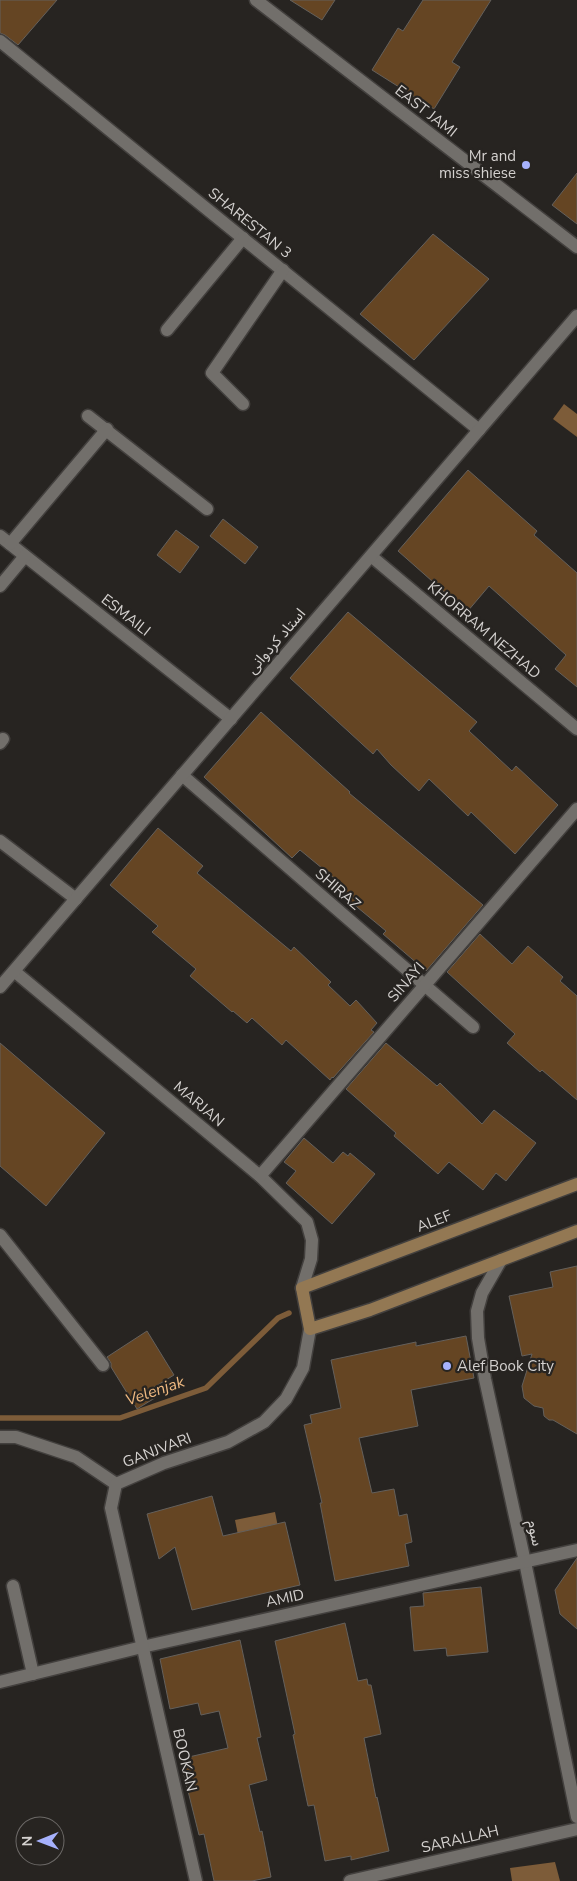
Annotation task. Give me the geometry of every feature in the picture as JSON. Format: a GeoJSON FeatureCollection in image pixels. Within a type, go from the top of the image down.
{"type":"FeatureCollection","features":[{"type":"Feature","properties":{"kind":"main road","name":"ALEF"},"geometry":{"type":"LineString","coordinates":[[302,1288],[577,1184]]}},
{"type":"Feature","properties":{"kind":"main road"},"geometry":{"type":"LineString","coordinates":[[302,1288],[310,1329],[370,1310],[577,1231]]}},
{"type":"Feature","properties":{"kind":"street","name":"EAST JAMI"},"geometry":{"type":"LineString","coordinates":[[256,0],[577,247]]}},
{"type":"Feature","properties":{"kind":"street","name":"SHARESTAN 3"},"geometry":{"type":"LineString","coordinates":[[0,41],[479,430]]}},
{"type":"Feature","properties":{"kind":"street"},"geometry":{"type":"LineString","coordinates":[[167,330],[243,238]]}},
{"type":"Feature","properties":{"kind":"street"},"geometry":{"type":"LineString","coordinates":[[243,404],[212,373],[282,270]]}},
{"type":"Feature","properties":{"kind":"street","name":"استاد کردوانی"},"geometry":{"type":"LineString","coordinates":[[0,987],[577,316]]}},
{"type":"Feature","properties":{"kind":"street"},"geometry":{"type":"LineString","coordinates":[[88,416],[207,509]]}},
{"type":"Feature","properties":{"kind":"street"},"geometry":{"type":"LineString","coordinates":[[5,540],[107,429]]}},
{"type":"Feature","properties":{"kind":"street","name":"ESMAILI"},"geometry":{"type":"LineString","coordinates":[[5,540],[231,719]]}},
{"type":"Feature","properties":{"kind":"street"},"geometry":{"type":"LineString","coordinates":[[0,586],[25,556]]}},
{"type":"Feature","properties":{"kind":"street","name":"KHORRAM NEZHAD"},"geometry":{"type":"LineString","coordinates":[[370,556],[577,729]]}},
{"type":"Feature","properties":{"kind":"street","name":"SHIRAZ"},"geometry":{"type":"LineString","coordinates":[[182,775],[472,1027]]}},
{"type":"Feature","properties":{"kind":"street","name":"SINAYI"},"geometry":{"type":"LineString","coordinates":[[260,1176],[577,809]]}},
{"type":"Feature","properties":{"kind":"street"},"geometry":{"type":"LineString","coordinates":[[0,841],[76,898]]}},
{"type":"Feature","properties":{"kind":"street","name":"MARJAN"},"geometry":{"type":"LineString","coordinates":[[14,972],[260,1176],[307,1222],[312,1240],[311,1259],[302,1288]]}},
{"type":"Feature","properties":{"kind":"street"},"geometry":{"type":"LineString","coordinates":[[0,1235],[103,1365]]}},
{"type":"Feature","properties":{"kind":"street","name":"سوم"},"geometry":{"type":"LineString","coordinates":[[501,1260],[485,1287],[479,1302],[477,1311],[478,1338],[485,1380],[525,1562],[577,1818]]}},
{"type":"Feature","properties":{"kind":"street","name":"GANJVARI"},"geometry":{"type":"LineString","coordinates":[[142,1646],[111,1508],[116,1484],[164,1463],[228,1442],[264,1422],[286,1398],[303,1368],[310,1329]]}},
{"type":"Feature","properties":{"kind":"street"},"geometry":{"type":"LineString","coordinates":[[0,1437],[16,1437],[76,1457],[116,1484]]}},
{"type":"Feature","properties":{"kind":"street","name":"AMID"},"geometry":{"type":"LineString","coordinates":[[0,1682],[142,1646],[577,1550]]}},
{"type":"Feature","properties":{"kind":"street"},"geometry":{"type":"LineString","coordinates":[[13,1586],[33,1674]]}},
{"type":"Feature","properties":{"kind":"street","name":"BOOKAN"},"geometry":{"type":"LineString","coordinates":[[142,1646],[196,1881]]}},
{"type":"Feature","properties":{"kind":"street","name":"SARALLAH"},"geometry":{"type":"LineString","coordinates":[[350,1881],[577,1829]]}},
{"type":"Feature","properties":{"kind":"shaded area"},"geometry":{"type":"Polygon","coordinates":[[[564,404],[577,414],[577,437],[553,419],[564,404]]]}},
{"type":"Feature","properties":{"kind":"shaded area"},"geometry":{"type":"Polygon","coordinates":[[[275,1512],[278,1527],[238,1535],[235,1520],[275,1512]]]}},
{"type":"Feature","properties":{"kind":"shaded area"},"geometry":{"type":"Polygon","coordinates":[[[555,1862],[560,1881],[512,1881],[510,1868],[555,1862]]]}},
{"type":"Feature","properties":{"kind":"building"},"geometry":{"type":"Polygon","coordinates":[[[0,0],[57,0],[18,45],[0,33],[0,0]]]}},
{"type":"Feature","properties":{"kind":"building"},"geometry":{"type":"Polygon","coordinates":[[[290,0],[335,0],[322,20],[290,0]]]}},
{"type":"Feature","properties":{"kind":"building"},"geometry":{"type":"Polygon","coordinates":[[[423,0],[491,0],[452,62],[460,67],[434,109],[372,70],[398,28],[403,31],[423,0]]]}},
{"type":"Feature","properties":{"kind":"building"},"geometry":{"type":"Polygon","coordinates":[[[577,173],[577,224],[552,205],[577,173]]]}},
{"type":"Feature","properties":{"kind":"building"},"geometry":{"type":"Polygon","coordinates":[[[433,234],[489,279],[414,360],[360,314],[433,234]]]}},
{"type":"Feature","properties":{"kind":"building"},"geometry":{"type":"Polygon","coordinates":[[[468,470],[537,531],[534,535],[577,573],[577,687],[555,669],[566,655],[489,586],[467,612],[398,551],[468,470]]]}},
{"type":"Feature","properties":{"kind":"building"},"geometry":{"type":"Polygon","coordinates":[[[223,519],[258,547],[245,564],[210,536],[223,519]]]}},
{"type":"Feature","properties":{"kind":"building"},"geometry":{"type":"Polygon","coordinates":[[[176,530],[199,547],[180,573],[157,555],[176,530]]]}},
{"type":"Feature","properties":{"kind":"building"},"geometry":{"type":"Polygon","coordinates":[[[348,612],[477,722],[469,731],[512,771],[516,766],[558,805],[515,854],[471,812],[468,816],[429,779],[419,791],[377,749],[373,754],[290,678],[348,612]]]}},
{"type":"Feature","properties":{"kind":"building"},"geometry":{"type":"Polygon","coordinates":[[[261,712],[349,793],[483,905],[426,971],[383,934],[386,931],[340,893],[345,887],[300,850],[292,858],[204,777],[261,712]]]}},
{"type":"Feature","properties":{"kind":"building"},"geometry":{"type":"Polygon","coordinates":[[[158,828],[203,866],[197,873],[291,951],[294,947],[331,982],[328,985],[350,1006],[356,1000],[377,1023],[371,1030],[374,1032],[333,1078],[330,1080],[286,1040],[282,1045],[252,1018],[247,1023],[190,976],[196,969],[152,932],[158,926],[110,885],[158,828]]]}},
{"type":"Feature","properties":{"kind":"building"},"geometry":{"type":"Polygon","coordinates":[[[480,934],[512,964],[528,946],[563,977],[560,981],[577,996],[577,1100],[542,1070],[540,1072],[507,1043],[515,1034],[447,972],[480,934]]]}},
{"type":"Feature","properties":{"kind":"building"},"geometry":{"type":"Polygon","coordinates":[[[0,1043],[105,1133],[46,1206],[0,1166],[0,1043]]]}},
{"type":"Feature","properties":{"kind":"building"},"geometry":{"type":"Polygon","coordinates":[[[386,1043],[437,1086],[440,1083],[482,1124],[494,1110],[536,1143],[506,1181],[496,1173],[483,1190],[449,1162],[438,1174],[394,1136],[396,1133],[346,1089],[386,1043]]]}},
{"type":"Feature","properties":{"kind":"building"},"geometry":{"type":"Polygon","coordinates":[[[304,1138],[333,1163],[343,1152],[348,1156],[350,1153],[375,1174],[332,1224],[286,1183],[296,1171],[284,1162],[304,1138]]]}},
{"type":"Feature","properties":{"kind":"building"},"geometry":{"type":"Polygon","coordinates":[[[577,1266],[577,1434],[553,1420],[549,1420],[544,1416],[543,1408],[534,1406],[524,1398],[522,1386],[532,1354],[522,1356],[509,1296],[553,1287],[550,1272],[577,1266]]]}},
{"type":"Feature","properties":{"kind":"building"},"geometry":{"type":"Polygon","coordinates":[[[147,1331],[174,1375],[153,1388],[158,1396],[137,1409],[111,1367],[107,1357],[147,1331]]]}},
{"type":"Feature","properties":{"kind":"building"},"geometry":{"type":"Polygon","coordinates":[[[466,1336],[474,1378],[411,1390],[418,1426],[359,1438],[372,1493],[394,1489],[399,1516],[407,1514],[412,1542],[405,1544],[409,1566],[335,1581],[320,1503],[322,1503],[304,1425],[312,1423],[310,1415],[341,1408],[331,1360],[416,1342],[416,1346],[466,1336]]]}},
{"type":"Feature","properties":{"kind":"building"},"geometry":{"type":"Polygon","coordinates":[[[212,1496],[223,1536],[285,1522],[300,1585],[192,1610],[175,1547],[159,1559],[147,1514],[212,1496]]]}},
{"type":"Feature","properties":{"kind":"building"},"geometry":{"type":"Polygon","coordinates":[[[577,1558],[577,1629],[560,1614],[555,1590],[577,1558]]]}},
{"type":"Feature","properties":{"kind":"building"},"geometry":{"type":"Polygon","coordinates":[[[481,1587],[488,1652],[447,1656],[446,1648],[414,1651],[410,1607],[424,1606],[423,1593],[481,1587]]]}},
{"type":"Feature","properties":{"kind":"building"},"geometry":{"type":"Polygon","coordinates":[[[345,1623],[358,1681],[367,1679],[368,1685],[371,1685],[381,1734],[364,1738],[389,1851],[351,1860],[351,1856],[325,1861],[314,1805],[308,1806],[275,1641],[345,1623]]]}},
{"type":"Feature","properties":{"kind":"building"},"geometry":{"type":"Polygon","coordinates":[[[240,1640],[261,1737],[257,1738],[267,1780],[249,1785],[260,1832],[262,1831],[271,1877],[252,1881],[214,1881],[204,1834],[199,1835],[180,1759],[228,1748],[219,1711],[201,1715],[198,1703],[170,1709],[160,1659],[240,1640]]]}},
{"type":"Feature","properties":{"kind":"waterway","name":"Velenjak"},"geometry":{"type":"LineString","coordinates":[[0,1418],[120,1418],[206,1388],[278,1318],[289,1313]]}},
{"type":"Feature","properties":{"kind":"place","name":"Mr and miss shiese"},"geometry":{"type":"Point","coordinates":[526,165]}},
{"type":"Feature","properties":{"kind":"place","name":"Alef Book City"},"geometry":{"type":"Point","coordinates":[447,1366]}}]}
